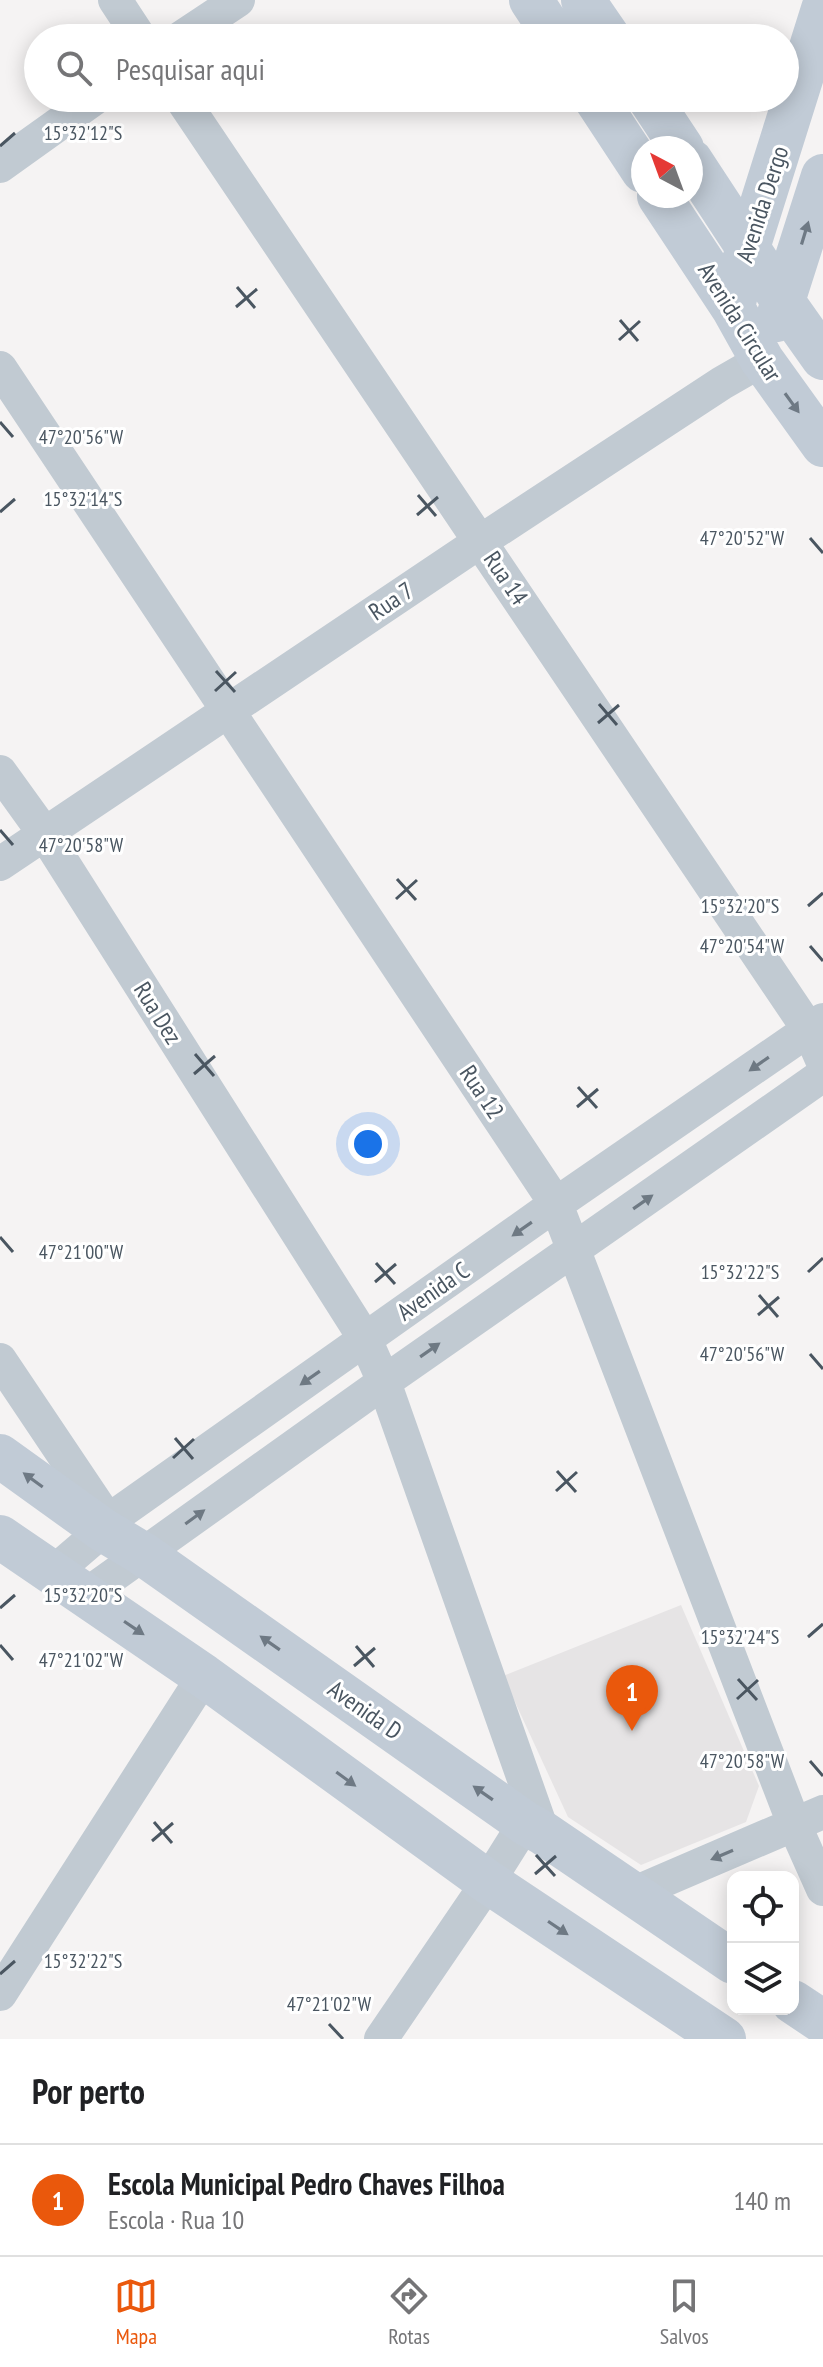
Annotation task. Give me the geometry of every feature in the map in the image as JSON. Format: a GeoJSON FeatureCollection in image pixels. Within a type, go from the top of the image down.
{"type":"FeatureCollection","features":[{"type":"Feature","properties":{"kind":"street"},"geometry":{"type":"LineString","coordinates":[[115,0],[131,24]]}},
{"type":"Feature","properties":{"kind":"street"},"geometry":{"type":"LineString","coordinates":[[202,24],[238,0]]}},
{"type":"Feature","properties":{"kind":"street"},"geometry":{"type":"LineString","coordinates":[[531,0],[547,24]]}},
{"type":"Feature","properties":{"kind":"street"},"geometry":{"type":"LineString","coordinates":[[583,0],[599,24]]}},
{"type":"Feature","properties":{"kind":"street","name":"Avenida Dergo"},"geometry":{"type":"LineString","coordinates":[[799,87],[823,9]]}},
{"type":"Feature","properties":{"kind":"street"},"geometry":{"type":"LineString","coordinates":[[0,166],[75,112]]}},
{"type":"Feature","properties":{"kind":"street","name":"Rua 14"},"geometry":{"type":"LineString","coordinates":[[190,112],[481,541],[816,1025],[823,1062]]}},
{"type":"Feature","properties":{"kind":"street"},"geometry":{"type":"LineString","coordinates":[[604,112],[631,153]]}},
{"type":"Feature","properties":{"kind":"street"},"geometry":{"type":"LineString","coordinates":[[658,112],[674,136]]}},
{"type":"Feature","properties":{"kind":"street","name":"Avenida Dergo"},"geometry":{"type":"LineString","coordinates":[[733,308],[741,270],[791,112]]}},
{"type":"Feature","properties":{"kind":"street","name":"Avenida Dergo"},"geometry":{"type":"LineString","coordinates":[[762,360],[784,303],[823,176]]}},
{"type":"Feature","properties":{"kind":"street","name":"Avenida Circular"},"geometry":{"type":"LineString","coordinates":[[703,179],[823,358]]}},
{"type":"Feature","properties":{"kind":"street","name":"Avenida Circular"},"geometry":{"type":"LineString","coordinates":[[667,208],[733,308],[762,360],[823,445]]}},
{"type":"Feature","properties":{"kind":"street"},"geometry":{"type":"LineString","coordinates":[[722,383],[733,308]]}},
{"type":"Feature","properties":{"kind":"street","name":"Rua 7"},"geometry":{"type":"LineString","coordinates":[[0,864],[481,541],[762,360]]}},
{"type":"Feature","properties":{"kind":"street","name":"Rua 12"},"geometry":{"type":"LineString","coordinates":[[0,368],[556,1204],[808,1818],[823,1889]]}},
{"type":"Feature","properties":{"kind":"street","name":"Rua Dez"},"geometry":{"type":"LineString","coordinates":[[0,772],[44,833],[365,1339],[384,1382],[534,1828]]}},
{"type":"Feature","properties":{"kind":"street","name":"Avenida C"},"geometry":{"type":"LineString","coordinates":[[70,1584],[106,1526],[556,1204],[816,1025]]}},
{"type":"Feature","properties":{"kind":"street","name":"Avenida C"},"geometry":{"type":"LineString","coordinates":[[70,1584],[143,1554],[823,1075]]}},
{"type":"Feature","properties":{"kind":"street"},"geometry":{"type":"LineString","coordinates":[[0,1360],[106,1526]]}},
{"type":"Feature","properties":{"kind":"street","name":"Avenida D"},"geometry":{"type":"LineString","coordinates":[[0,1456],[106,1526],[534,1828],[727,1958]]}},
{"type":"Feature","properties":{"kind":"street"},"geometry":{"type":"LineString","coordinates":[[0,1537],[204,1676],[488,1882],[724,2039]]}},
{"type":"Feature","properties":{"kind":"street"},"geometry":{"type":"LineString","coordinates":[[0,1994],[204,1676]]}},
{"type":"Feature","properties":{"kind":"street"},"geometry":{"type":"LineString","coordinates":[[632,1894],[808,1818]]}},
{"type":"Feature","properties":{"kind":"street"},"geometry":{"type":"LineString","coordinates":[[381,2039],[488,1882],[534,1828]]}},
{"type":"Feature","properties":{"kind":"street"},"geometry":{"type":"LineString","coordinates":[[799,2006],[823,2022]]}},
{"type":"Feature","properties":{"kind":"shaded area"},"geometry":{"type":"Polygon","coordinates":[[[681,1605],[759,1786],[746,1822],[641,1865],[568,1817],[503,1676],[681,1605]]]}},
{"type":"Feature","properties":{"kind":"place","name":"Escola Municipal Pedro Chaves Filhoa"},"geometry":{"type":"Point","coordinates":[632,1731]}}]}
